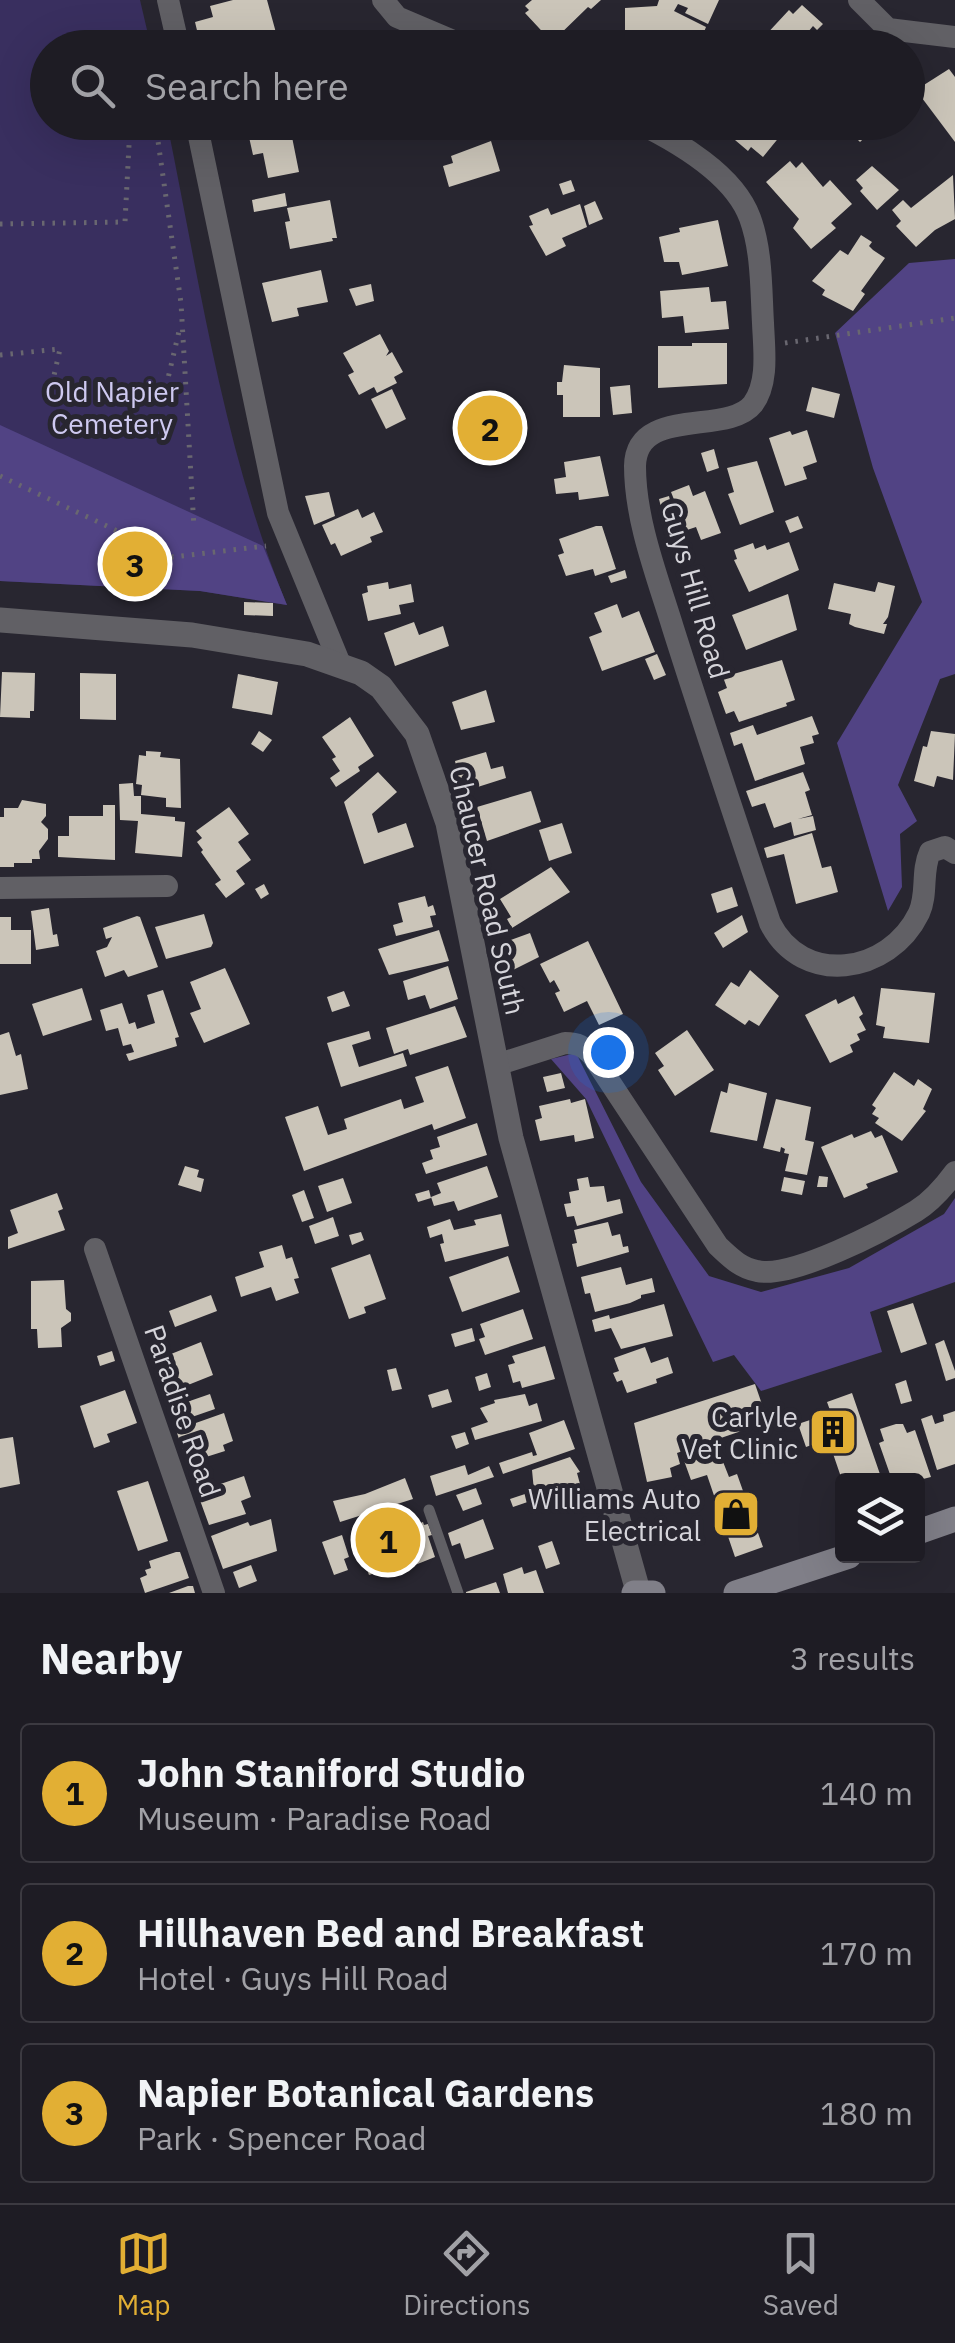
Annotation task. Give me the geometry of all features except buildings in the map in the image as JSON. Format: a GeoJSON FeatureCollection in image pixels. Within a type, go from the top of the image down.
{"type":"FeatureCollection","features":[{"type":"Feature","properties":{"kind":"main road"},"geometry":{"type":"LineString","coordinates":[[925,1530],[955,1519]]}},
{"type":"Feature","properties":{"kind":"main road"},"geometry":{"type":"LineString","coordinates":[[736,1593],[835,1561]]}},
{"type":"Feature","properties":{"kind":"street"},"geometry":{"type":"LineString","coordinates":[[168,0],[176,30]]}},
{"type":"Feature","properties":{"kind":"street"},"geometry":{"type":"LineString","coordinates":[[384,0],[397,17],[428,30]]}},
{"type":"Feature","properties":{"kind":"street"},"geometry":{"type":"LineString","coordinates":[[859,0],[888,29],[895,30]]}},
{"type":"Feature","properties":{"kind":"street"},"geometry":{"type":"LineString","coordinates":[[925,34],[955,38]]}},
{"type":"Feature","properties":{"kind":"street"},"geometry":{"type":"LineString","coordinates":[[200,140],[278,513],[340,664]]}},
{"type":"Feature","properties":{"kind":"street","name":"Guys Hill Road"},"geometry":{"type":"LineString","coordinates":[[671,140],[738,195],[749,214],[760,276],[764,370],[759,393],[750,408],[735,416],[664,428],[640,446],[635,462],[651,557],[770,923],[790,952],[818,962],[856,966],[894,945],[918,916],[924,899],[925,862],[930,852],[945,846],[955,853]]}},
{"type":"Feature","properties":{"kind":"street","name":"Chaucer Road South"},"geometry":{"type":"LineString","coordinates":[[0,620],[192,635],[280,648],[340,664],[361,673],[391,698],[417,734],[430,763],[461,883],[520,1172],[642,1593]]}},
{"type":"Feature","properties":{"kind":"street"},"geometry":{"type":"LineString","coordinates":[[0,888],[167,886]]}},
{"type":"Feature","properties":{"kind":"street"},"geometry":{"type":"LineString","coordinates":[[496,1066],[565,1043],[584,1047],[718,1246],[736,1264],[758,1272],[776,1271],[844,1248],[918,1210],[943,1189],[955,1172]]}},
{"type":"Feature","properties":{"kind":"street","name":"Paradise Road"},"geometry":{"type":"LineString","coordinates":[[95,1249],[214,1593]]}},
{"type":"Feature","properties":{"kind":"lane"},"geometry":{"type":"LineString","coordinates":[[429,1510],[458,1593]]}},
{"type":"Feature","properties":{"kind":"path"},"geometry":{"type":"LineString","coordinates":[[0,224],[125,222],[129,140]]}},
{"type":"Feature","properties":{"kind":"path"},"geometry":{"type":"LineString","coordinates":[[158,140],[182,320],[194,528]]}},
{"type":"Feature","properties":{"kind":"path"},"geometry":{"type":"LineString","coordinates":[[764,346],[955,318]]}},
{"type":"Feature","properties":{"kind":"path"},"geometry":{"type":"LineString","coordinates":[[0,355],[60,349],[53,380],[141,408],[146,398],[162,404],[182,320]]}},
{"type":"Feature","properties":{"kind":"path"},"geometry":{"type":"LineString","coordinates":[[0,476],[173,557],[288,543]]}},
{"type":"Feature","properties":{"kind":"green space","name":"Old Napier Cemetery"},"geometry":{"type":"Polygon","coordinates":[[[0,0],[140,0],[147,30],[30,30],[30,140],[170,140],[230,428],[265,547],[287,605],[200,591],[0,581],[0,0]]]}},
{"type":"Feature","properties":{"kind":"shaded area"},"geometry":{"type":"Polygon","coordinates":[[[955,259],[955,674],[940,679],[898,785],[917,821],[900,834],[902,887],[888,911],[837,743],[922,602],[873,468],[835,333],[909,263],[955,259]]]}},
{"type":"Feature","properties":{"kind":"shaded area"},"geometry":{"type":"Polygon","coordinates":[[[0,425],[263,546],[287,605],[200,591],[0,581],[0,425]]]}},
{"type":"Feature","properties":{"kind":"shaded area"},"geometry":{"type":"Polygon","coordinates":[[[576,1053],[641,1182],[709,1276],[761,1292],[849,1268],[944,1214],[955,1198],[955,1282],[870,1312],[882,1352],[761,1391],[734,1355],[713,1362],[586,1099],[551,1059],[576,1053]]]}},
{"type":"Feature","properties":{"kind":"place","name":"Hillhaven Bed and Breakfast"},"geometry":{"type":"Point","coordinates":[490,428]}},
{"type":"Feature","properties":{"kind":"place","name":"Napier Botanical Gardens"},"geometry":{"type":"Point","coordinates":[135,564]}},
{"type":"Feature","properties":{"kind":"place","name":"Carlyle Vet Clinic"},"geometry":{"type":"Point","coordinates":[833,1432]}},
{"type":"Feature","properties":{"kind":"place","name":"Williams Auto Electrical"},"geometry":{"type":"Point","coordinates":[736,1514]}},
{"type":"Feature","properties":{"kind":"place","name":"John Staniford Studio"},"geometry":{"type":"Point","coordinates":[388,1540]}}]}
